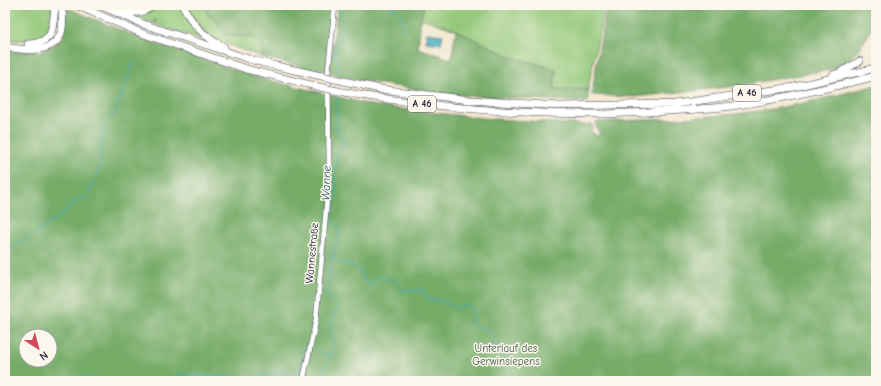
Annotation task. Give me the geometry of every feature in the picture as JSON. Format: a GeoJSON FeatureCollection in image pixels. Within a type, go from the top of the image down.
{"type":"FeatureCollection","features":[{"type":"Feature","properties":{"kind":"highway"},"geometry":{"type":"LineString","coordinates":[[5,43],[34,44],[46,40],[52,31],[55,5]]}},
{"type":"Feature","properties":{"kind":"highway"},"geometry":{"type":"LineString","coordinates":[[5,47],[39,49],[52,45],[61,33],[62,5]]}},
{"type":"Feature","properties":{"kind":"highway","name":"A 46"},"geometry":{"type":"LineString","coordinates":[[76,5],[141,33],[246,69],[338,91],[470,110],[563,114],[676,111],[733,106],[789,96],[876,76]]}},
{"type":"Feature","properties":{"kind":"highway","name":"A 46"},"geometry":{"type":"LineString","coordinates":[[100,5],[143,24],[249,59],[380,89],[470,100],[560,106],[675,104],[794,87],[876,68]]}},
{"type":"Feature","properties":{"kind":"highway"},"geometry":{"type":"LineString","coordinates":[[105,5],[125,12],[133,12],[145,11],[154,5]]}},
{"type":"Feature","properties":{"kind":"highway"},"geometry":{"type":"LineString","coordinates":[[183,5],[191,19],[203,33],[218,44],[249,59]]}},
{"type":"Feature","properties":{"kind":"highway"},"geometry":{"type":"LineString","coordinates":[[794,87],[839,73],[860,61]]}},
{"type":"Feature","properties":{"kind":"street","name":"Wannestraße"},"geometry":{"type":"LineString","coordinates":[[303,381],[316,320],[326,211],[329,163],[328,72],[336,5]]}},
{"type":"Feature","properties":{"kind":"green space"},"geometry":{"type":"Polygon","coordinates":[[[5,5],[52,5],[49,29],[44,36],[37,41],[5,40],[5,5]]]}},
{"type":"Feature","properties":{"kind":"green space"},"geometry":{"type":"Polygon","coordinates":[[[156,5],[181,5],[217,45],[154,24],[155,21],[157,21],[155,19],[153,23],[131,15],[156,5]]]}},
{"type":"Feature","properties":{"kind":"green space"},"geometry":{"type":"Polygon","coordinates":[[[185,5],[205,5],[213,20],[248,34],[260,44],[262,57],[220,41],[209,34],[185,5]]]}},
{"type":"Feature","properties":{"kind":"green space"},"geometry":{"type":"Polygon","coordinates":[[[205,5],[333,5],[326,73],[262,57],[261,47],[255,38],[226,35],[214,19],[207,14],[205,5]]]}},
{"type":"Feature","properties":{"kind":"green space"},"geometry":{"type":"Polygon","coordinates":[[[338,5],[424,5],[418,48],[451,59],[456,30],[511,57],[556,69],[554,89],[588,89],[588,102],[455,95],[362,81],[329,73],[338,5]]]}},
{"type":"Feature","properties":{"kind":"green space"},"geometry":{"type":"Polygon","coordinates":[[[424,5],[605,5],[588,89],[554,89],[556,69],[511,57],[456,30],[421,18],[424,5]]]}},
{"type":"Feature","properties":{"kind":"green space"},"geometry":{"type":"Polygon","coordinates":[[[607,5],[876,5],[876,26],[873,27],[859,50],[840,68],[729,87],[634,97],[592,95],[607,5]]]}},
{"type":"Feature","properties":{"kind":"green space","name":"Unterlauf des Gerwinsiepens"},"geometry":{"type":"Polygon","coordinates":[[[65,7],[145,40],[252,76],[375,106],[481,118],[586,125],[591,123],[593,126],[591,132],[598,136],[600,134],[596,127],[596,122],[690,118],[761,111],[807,102],[876,85],[876,381],[5,381],[5,49],[40,52],[59,42],[64,35],[65,7]]]}},
{"type":"Feature","properties":{"kind":"water"},"geometry":{"type":"Polygon","coordinates":[[[427,33],[443,35],[441,44],[426,42],[427,33]]]}},
{"type":"Feature","properties":{"kind":"waterway","name":"Wanne"},"geometry":{"type":"LineString","coordinates":[[337,75],[338,64],[335,57],[335,50],[343,27],[340,13],[344,5]]}},
{"type":"Feature","properties":{"kind":"waterway"},"geometry":{"type":"LineString","coordinates":[[385,5],[398,11],[402,18],[404,32]]}},
{"type":"Feature","properties":{"kind":"waterway"},"geometry":{"type":"LineString","coordinates":[[5,253],[40,231],[63,214],[73,203],[85,197],[89,192],[99,171],[103,129],[105,124],[115,113],[134,62]]}},
{"type":"Feature","properties":{"kind":"waterway","name":"Wanne"},"geometry":{"type":"LineString","coordinates":[[320,381],[334,348],[330,325],[337,308],[327,295],[331,259],[340,230],[331,218],[336,196],[335,163],[339,150],[344,145],[343,136],[338,132],[337,95]]}},
{"type":"Feature","properties":{"kind":"waterway"},"geometry":{"type":"LineString","coordinates":[[333,256],[339,261],[356,267],[368,285],[371,286],[372,280],[375,277],[394,280],[403,291],[424,290],[426,296],[430,300],[442,301],[453,307],[467,304],[473,314],[470,324],[473,327],[484,329],[493,336],[497,347],[506,354],[506,367],[514,376],[514,381]]}},
{"type":"Feature","properties":{"kind":"waterway"},"geometry":{"type":"LineString","coordinates":[[168,381],[185,373],[244,379],[259,377],[271,371],[299,372],[304,346],[306,347]]}},
{"type":"Feature","properties":{"kind":"waterway"},"geometry":{"type":"LineString","coordinates":[[316,349],[329,357]]}},
{"type":"Feature","properties":{"kind":"waterway"},"geometry":{"type":"LineString","coordinates":[[71,381],[80,378],[111,381]]}}]}
